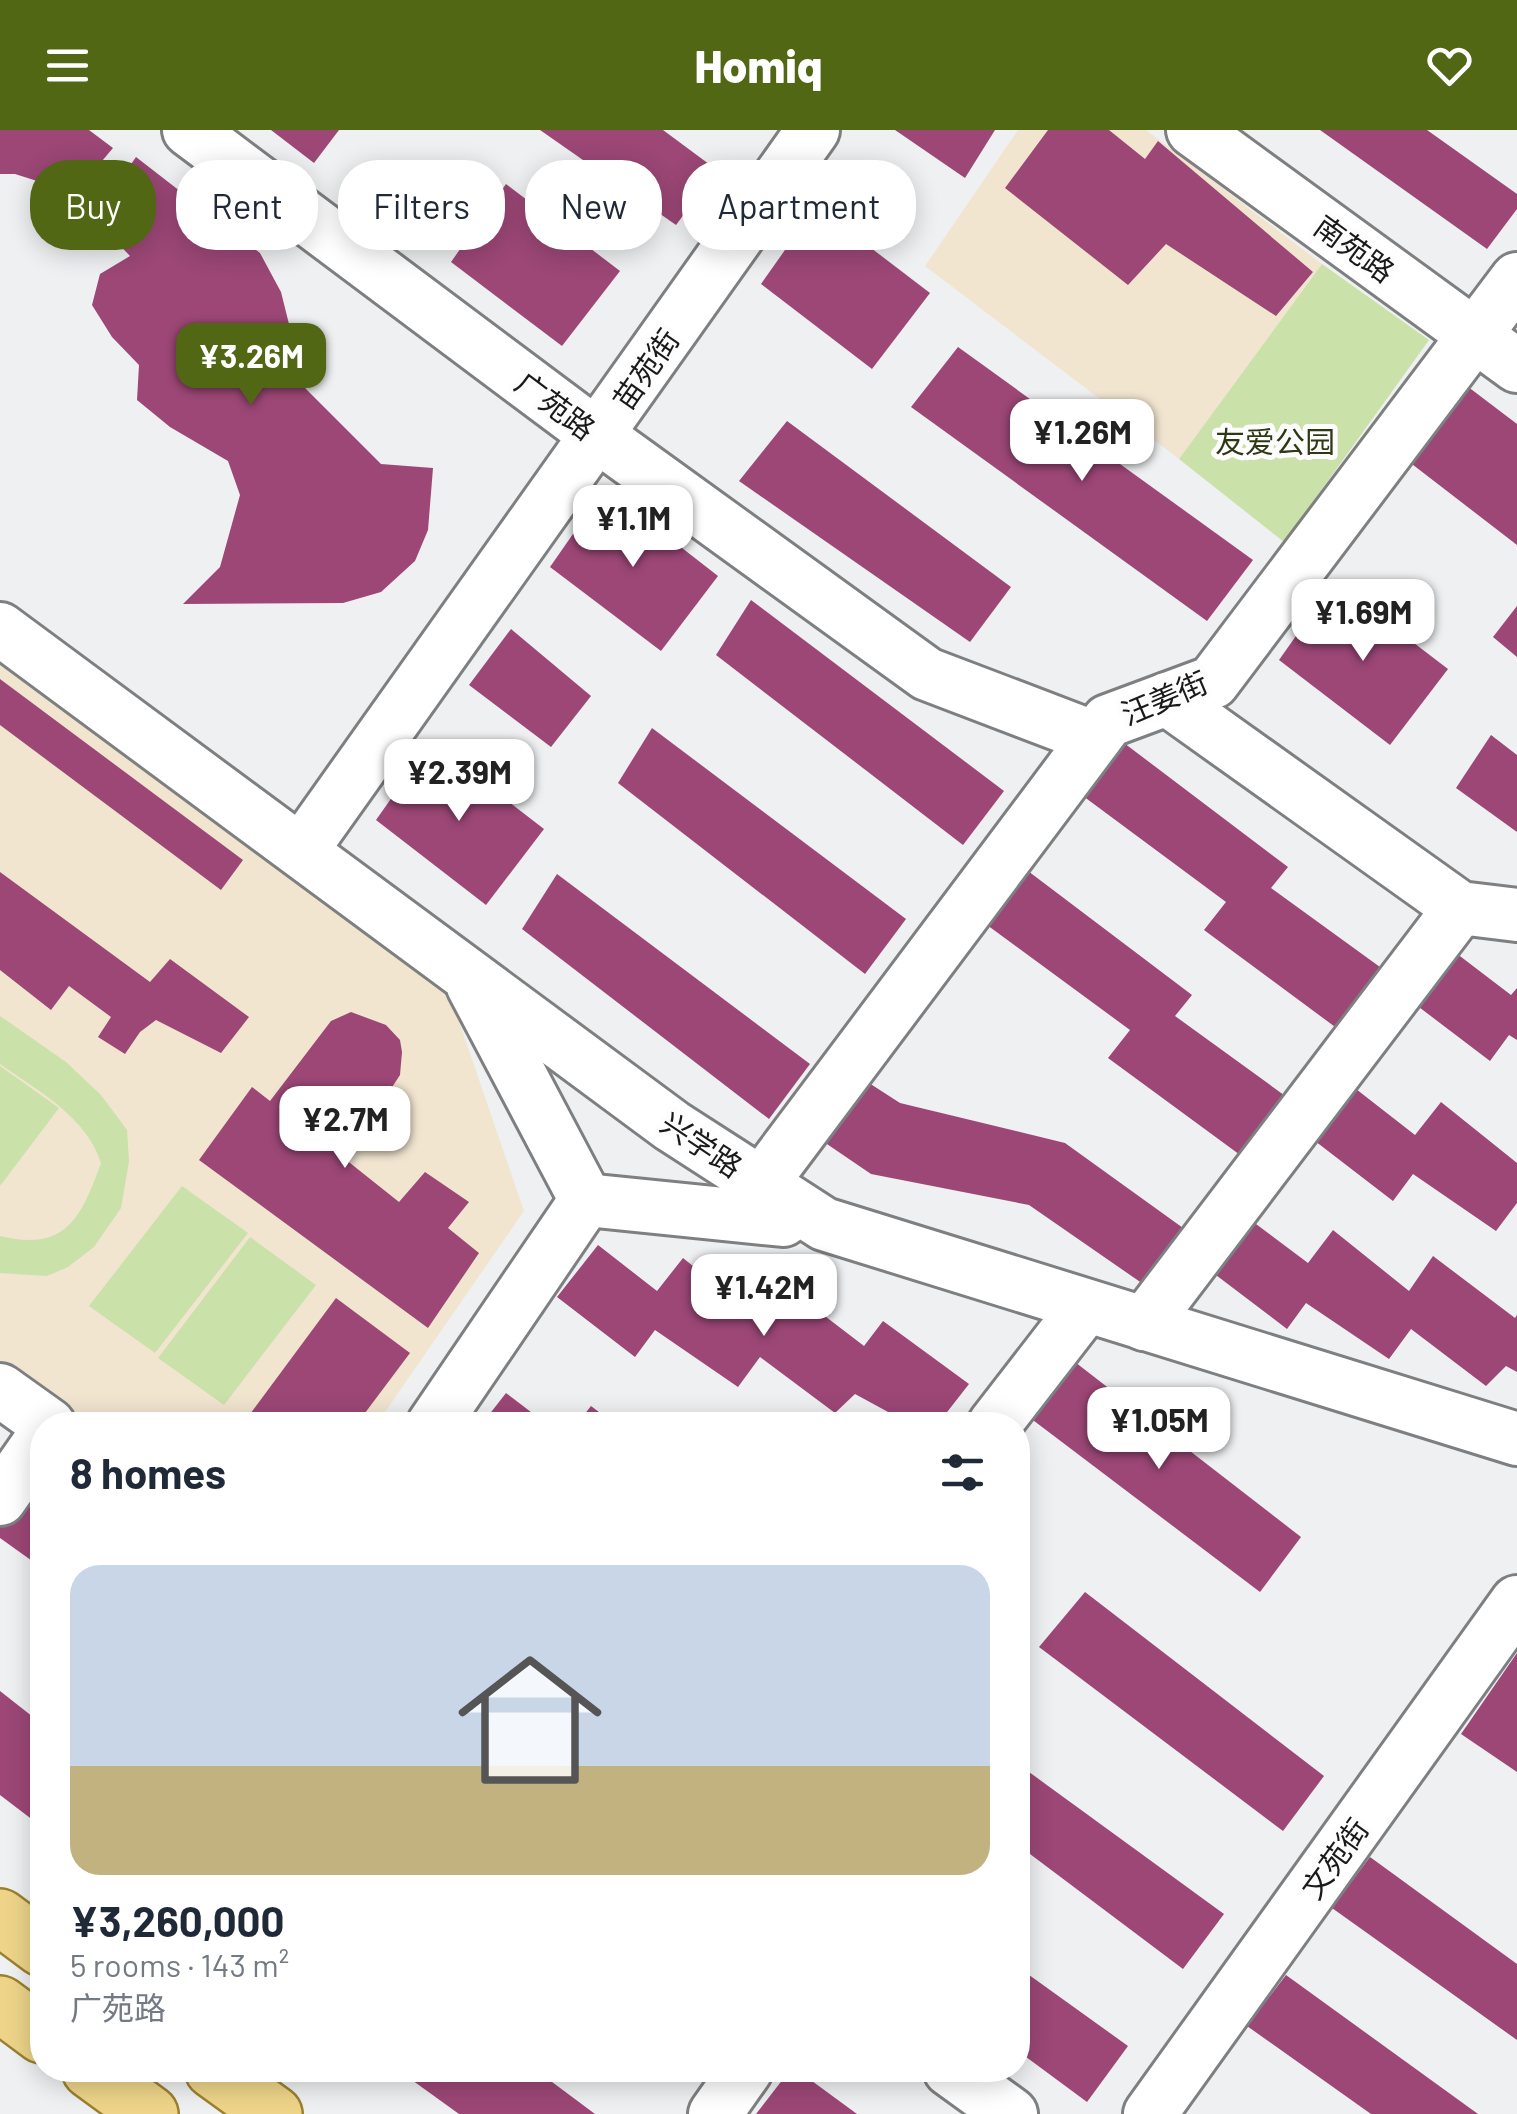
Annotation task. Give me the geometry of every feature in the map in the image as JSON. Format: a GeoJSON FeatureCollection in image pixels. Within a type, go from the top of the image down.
{"type":"FeatureCollection","features":[{"type":"Feature","properties":{"kind":"main road"},"geometry":{"type":"LineString","coordinates":[[0,1917],[30,1939]]}},
{"type":"Feature","properties":{"kind":"main road"},"geometry":{"type":"LineString","coordinates":[[0,2004],[30,2027]]}},
{"type":"Feature","properties":{"kind":"main road"},"geometry":{"type":"LineString","coordinates":[[106,2082],[150,2114]]}},
{"type":"Feature","properties":{"kind":"main road"},"geometry":{"type":"LineString","coordinates":[[230,2082],[274,2114]]}},
{"type":"Feature","properties":{"kind":"street","name":"广苑路"},"geometry":{"type":"LineString","coordinates":[[188,130],[598,436],[927,674],[1095,738]]}},
{"type":"Feature","properties":{"kind":"street","name":"苗苑街"},"geometry":{"type":"LineString","coordinates":[[301,852],[813,130]]}},
{"type":"Feature","properties":{"kind":"street","name":"南苑路"},"geometry":{"type":"LineString","coordinates":[[1192,130],[1517,366]]}},
{"type":"Feature","properties":{"kind":"street","name":"汪姜街"},"geometry":{"type":"LineString","coordinates":[[754,1200],[1108,720],[1212,682],[1517,280]]}},
{"type":"Feature","properties":{"kind":"street","name":"兴学路"},"geometry":{"type":"LineString","coordinates":[[0,629],[672,1126],[754,1200],[1517,1440]]}},
{"type":"Feature","properties":{"kind":"street"},"geometry":{"type":"LineString","coordinates":[[1166,699],[1460,908],[1517,914]]}},
{"type":"Feature","properties":{"kind":"street"},"geometry":{"type":"LineString","coordinates":[[1144,1324],[1460,908]]}},
{"type":"Feature","properties":{"kind":"street"},"geometry":{"type":"LineString","coordinates":[[467,974],[586,1200]]}},
{"type":"Feature","properties":{"kind":"street"},"geometry":{"type":"LineString","coordinates":[[586,1200],[754,1200]]}},
{"type":"Feature","properties":{"kind":"street"},"geometry":{"type":"LineString","coordinates":[[442,1412],[586,1200]]}},
{"type":"Feature","properties":{"kind":"street"},"geometry":{"type":"LineString","coordinates":[[1004,1412],[1086,1306]]}},
{"type":"Feature","properties":{"kind":"street"},"geometry":{"type":"LineString","coordinates":[[0,1390],[31,1412]]}},
{"type":"Feature","properties":{"kind":"street"},"geometry":{"type":"LineString","coordinates":[[0,1499],[30,1456]]}},
{"type":"Feature","properties":{"kind":"street","name":"文苑街"},"geometry":{"type":"LineString","coordinates":[[1150,2114],[1517,1602]]}},
{"type":"Feature","properties":{"kind":"street"},"geometry":{"type":"LineString","coordinates":[[715,2114],[738,2082]]}},
{"type":"Feature","properties":{"kind":"street"},"geometry":{"type":"LineString","coordinates":[[967,2082],[1011,2114]]}},
{"type":"Feature","properties":{"kind":"shaded area"},"geometry":{"type":"Polygon","coordinates":[[[1018,130],[1146,130],[1322,264],[1179,459],[925,266],[1018,130]]]}},
{"type":"Feature","properties":{"kind":"shaded area"},"geometry":{"type":"Polygon","coordinates":[[[0,665],[449,992],[524,1211],[385,1412],[61,1412],[0,1369],[0,665]]]}},
{"type":"Feature","properties":{"kind":"green space","name":"友爱公园"},"geometry":{"type":"Polygon","coordinates":[[[1322,264],[1429,340],[1284,542],[1179,459],[1322,264]]]}},
{"type":"Feature","properties":{"kind":"green space"},"geometry":{"type":"Polygon","coordinates":[[[0,1016],[66,1062],[101,1095],[127,1130],[129,1161],[121,1208],[94,1247],[68,1267],[47,1276],[0,1273],[0,1236],[22,1240],[55,1235],[77,1215],[101,1163],[94,1146],[72,1118],[0,1064],[0,1016]]]}},
{"type":"Feature","properties":{"kind":"green space"},"geometry":{"type":"Polygon","coordinates":[[[0,1066],[59,1108],[0,1186],[0,1066]]]}},
{"type":"Feature","properties":{"kind":"green space"},"geometry":{"type":"Polygon","coordinates":[[[182,1186],[248,1233],[155,1353],[89,1306],[182,1186]]]}},
{"type":"Feature","properties":{"kind":"green space"},"geometry":{"type":"Polygon","coordinates":[[[250,1237],[316,1285],[224,1405],[158,1358],[250,1237]]]}},
{"type":"Feature","properties":{"kind":"building"},"geometry":{"type":"Polygon","coordinates":[[[0,130],[89,130],[113,148],[103,160],[30,160],[30,179],[0,174],[0,130]]]}},
{"type":"Feature","properties":{"kind":"building"},"geometry":{"type":"Polygon","coordinates":[[[271,130],[339,130],[316,160],[310,160],[271,130]]]}},
{"type":"Feature","properties":{"kind":"building"},"geometry":{"type":"Polygon","coordinates":[[[540,130],[663,130],[704,160],[682,160],[682,217],[676,225],[662,215],[662,160],[583,160],[540,130]]]}},
{"type":"Feature","properties":{"kind":"building"},"geometry":{"type":"Polygon","coordinates":[[[895,130],[995,130],[965,178],[895,130]]]}},
{"type":"Feature","properties":{"kind":"building"},"geometry":{"type":"Polygon","coordinates":[[[1048,130],[1109,130],[1145,159],[1158,141],[1313,272],[1276,316],[1166,244],[1128,285],[1005,188],[1048,130]]]}},
{"type":"Feature","properties":{"kind":"building"},"geometry":{"type":"Polygon","coordinates":[[[1320,130],[1427,130],[1517,194],[1517,209],[1487,249],[1320,130]]]}},
{"type":"Feature","properties":{"kind":"building"},"geometry":{"type":"Polygon","coordinates":[[[156,172],[176,188],[176,250],[260,253],[281,292],[305,388],[381,464],[433,468],[428,530],[415,561],[381,592],[343,603],[183,604],[220,567],[240,495],[228,461],[170,427],[137,400],[139,365],[112,337],[92,305],[100,274],[130,256],[124,250],[156,250],[156,172]]]}},
{"type":"Feature","properties":{"kind":"building"},"geometry":{"type":"Polygon","coordinates":[[[505,185],[525,198],[525,250],[592,250],[620,271],[562,346],[451,262],[459,250],[505,250],[505,185]]]}},
{"type":"Feature","properties":{"kind":"building"},"geometry":{"type":"Polygon","coordinates":[[[785,250],[874,250],[930,293],[872,369],[761,284],[785,250]]]}},
{"type":"Feature","properties":{"kind":"building"},"geometry":{"type":"Polygon","coordinates":[[[958,347],[1253,560],[1207,621],[911,407],[958,347]]]}},
{"type":"Feature","properties":{"kind":"building"},"geometry":{"type":"Polygon","coordinates":[[[1463,383],[1517,424],[1517,545],[1408,461],[1463,383]]]}},
{"type":"Feature","properties":{"kind":"building"},"geometry":{"type":"Polygon","coordinates":[[[787,421],[1011,587],[970,642],[739,481],[787,421]]]}},
{"type":"Feature","properties":{"kind":"building"},"geometry":{"type":"Polygon","coordinates":[[[605,488],[718,576],[661,651],[550,567],[605,488]]]}},
{"type":"Feature","properties":{"kind":"building"},"geometry":{"type":"Polygon","coordinates":[[[1334,582],[1448,669],[1390,745],[1279,660],[1334,582]]]}},
{"type":"Feature","properties":{"kind":"building"},"geometry":{"type":"Polygon","coordinates":[[[751,600],[1004,791],[963,845],[716,655],[751,600]]]}},
{"type":"Feature","properties":{"kind":"building"},"geometry":{"type":"Polygon","coordinates":[[[1517,606],[1517,657],[1493,637],[1517,606]]]}},
{"type":"Feature","properties":{"kind":"building"},"geometry":{"type":"Polygon","coordinates":[[[511,629],[591,696],[551,747],[469,685],[511,629]]]}},
{"type":"Feature","properties":{"kind":"building"},"geometry":{"type":"Polygon","coordinates":[[[0,679],[243,860],[221,890],[0,725],[0,679]]]}},
{"type":"Feature","properties":{"kind":"building"},"geometry":{"type":"Polygon","coordinates":[[[652,728],[906,919],[865,974],[618,783],[652,728]]]}},
{"type":"Feature","properties":{"kind":"building"},"geometry":{"type":"Polygon","coordinates":[[[1491,735],[1517,755],[1517,832],[1456,788],[1491,735]]]}},
{"type":"Feature","properties":{"kind":"building"},"geometry":{"type":"Polygon","coordinates":[[[431,742],[544,829],[486,905],[376,820],[431,742]]]}},
{"type":"Feature","properties":{"kind":"building"},"geometry":{"type":"Polygon","coordinates":[[[1124,743],[1288,867],[1271,888],[1391,975],[1346,1035],[1204,930],[1226,902],[1083,796],[1124,743]]]}},
{"type":"Feature","properties":{"kind":"building"},"geometry":{"type":"Polygon","coordinates":[[[1028,871],[1192,995],[1175,1016],[1295,1103],[1251,1163],[1108,1058],[1130,1030],[987,925],[1028,871]]]}},
{"type":"Feature","properties":{"kind":"building"},"geometry":{"type":"Polygon","coordinates":[[[0,872],[150,982],[170,959],[249,1017],[221,1053],[156,1020],[140,1032],[125,1054],[98,1037],[111,1017],[69,986],[51,1010],[0,970],[0,872]]]}},
{"type":"Feature","properties":{"kind":"building"},"geometry":{"type":"Polygon","coordinates":[[[557,874],[810,1064],[769,1119],[522,929],[557,874]]]}},
{"type":"Feature","properties":{"kind":"building"},"geometry":{"type":"Polygon","coordinates":[[[1452,950],[1511,995],[1517,988],[1517,1040],[1509,1035],[1490,1061],[1411,1001],[1452,950]]]}},
{"type":"Feature","properties":{"kind":"building"},"geometry":{"type":"Polygon","coordinates":[[[351,1012],[386,1025],[400,1040],[402,1052],[400,1075],[345,1159],[399,1202],[425,1172],[469,1202],[448,1228],[479,1253],[428,1328],[199,1160],[252,1087],[270,1101],[331,1021],[351,1012]]]}},
{"type":"Feature","properties":{"kind":"building"},"geometry":{"type":"Polygon","coordinates":[[[869,1083],[900,1103],[1065,1143],[1190,1233],[1146,1286],[1029,1205],[871,1174],[824,1142],[869,1083]]]}},
{"type":"Feature","properties":{"kind":"building"},"geometry":{"type":"Polygon","coordinates":[[[1356,1089],[1415,1135],[1441,1102],[1517,1163],[1517,1203],[1496,1231],[1413,1174],[1393,1201],[1315,1141],[1356,1089]]]}},
{"type":"Feature","properties":{"kind":"building"},"geometry":{"type":"Polygon","coordinates":[[[1248,1218],[1308,1263],[1333,1230],[1409,1291],[1433,1256],[1515,1318],[1517,1315],[1517,1372],[1506,1366],[1486,1386],[1411,1329],[1389,1359],[1306,1303],[1287,1329],[1208,1269],[1248,1218]]]}},
{"type":"Feature","properties":{"kind":"building"},"geometry":{"type":"Polygon","coordinates":[[[598,1245],[657,1291],[683,1258],[759,1319],[783,1284],[864,1346],[883,1321],[969,1384],[947,1412],[888,1412],[855,1394],[834,1412],[760,1357],[738,1387],[655,1330],[635,1357],[557,1297],[598,1245]]]}},
{"type":"Feature","properties":{"kind":"building"},"geometry":{"type":"Polygon","coordinates":[[[336,1298],[410,1353],[366,1412],[252,1412],[336,1298]]]}},
{"type":"Feature","properties":{"kind":"building"},"geometry":{"type":"Polygon","coordinates":[[[1062,1352],[1301,1537],[1260,1592],[1030,1418],[1030,1412],[1017,1408],[1062,1352]]]}},
{"type":"Feature","properties":{"kind":"building"},"geometry":{"type":"Polygon","coordinates":[[[506,1393],[531,1412],[491,1412],[506,1393]]]}},
{"type":"Feature","properties":{"kind":"building"},"geometry":{"type":"Polygon","coordinates":[[[30,1483],[30,1559],[0,1538],[0,1527],[30,1483]]]}},
{"type":"Feature","properties":{"kind":"building"},"geometry":{"type":"Polygon","coordinates":[[[1085,1592],[1324,1776],[1283,1831],[1039,1647],[1085,1592]]]}},
{"type":"Feature","properties":{"kind":"building"},"geometry":{"type":"Polygon","coordinates":[[[1517,1653],[1517,1772],[1461,1734],[1517,1653]]]}},
{"type":"Feature","properties":{"kind":"building"},"geometry":{"type":"Polygon","coordinates":[[[0,1691],[30,1715],[30,1818],[0,1795],[0,1691]]]}},
{"type":"Feature","properties":{"kind":"building"},"geometry":{"type":"Polygon","coordinates":[[[1030,1773],[1224,1914],[1183,1969],[1030,1854],[1030,1773]]]}},
{"type":"Feature","properties":{"kind":"building"},"geometry":{"type":"Polygon","coordinates":[[[1370,1857],[1517,1964],[1517,2040],[1332,1908],[1370,1857]]]}},
{"type":"Feature","properties":{"kind":"building"},"geometry":{"type":"Polygon","coordinates":[[[1286,1975],[1478,2114],[1371,2114],[1247,2026],[1286,1975]]]}},
{"type":"Feature","properties":{"kind":"building"},"geometry":{"type":"Polygon","coordinates":[[[1030,1976],[1128,2046],[1087,2102],[1030,2060],[1030,1976]]]}},
{"type":"Feature","properties":{"kind":"building"},"geometry":{"type":"Polygon","coordinates":[[[415,2082],[552,2082],[595,2114],[459,2114],[415,2082]]]}},
{"type":"Feature","properties":{"kind":"building"},"geometry":{"type":"Polygon","coordinates":[[[781,2082],[813,2082],[857,2114],[756,2114],[781,2082]]]}}]}
